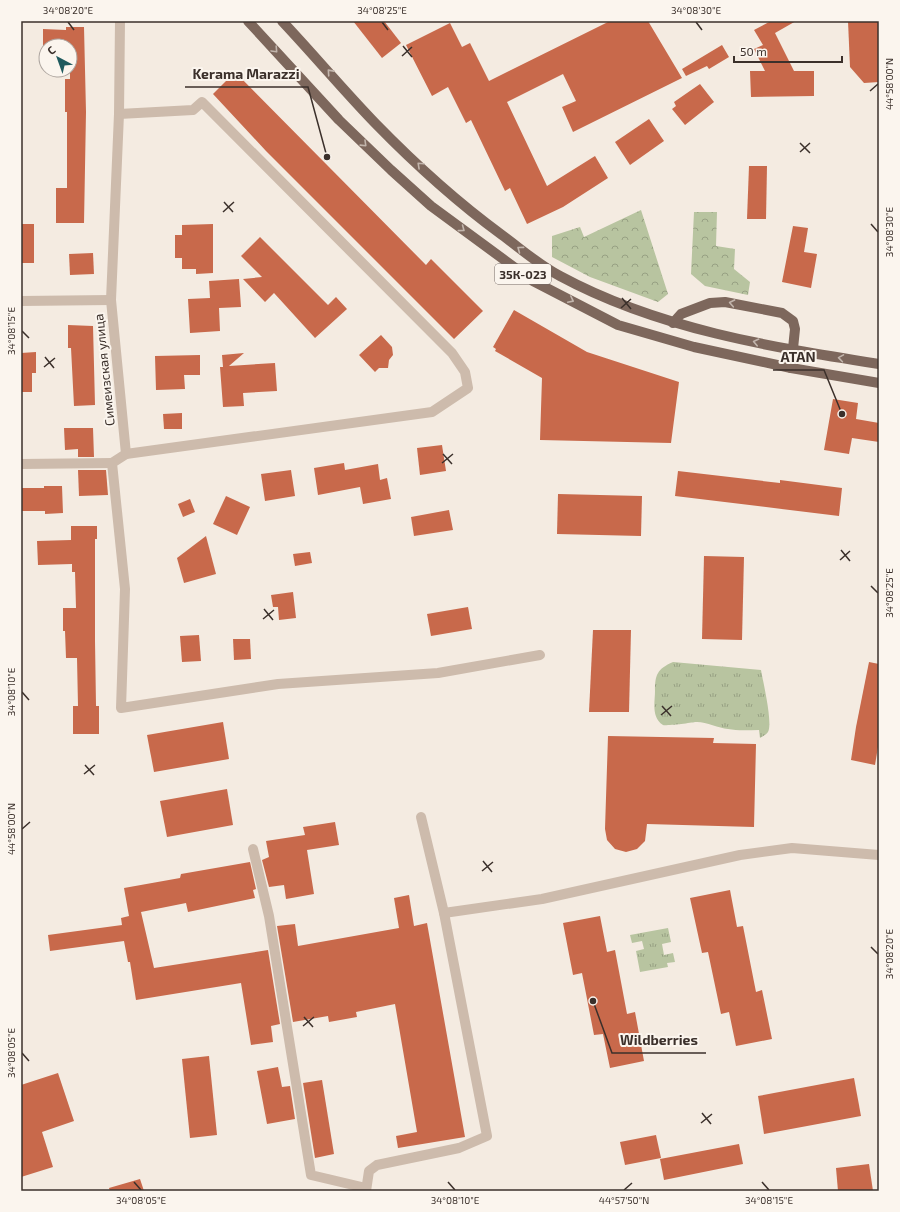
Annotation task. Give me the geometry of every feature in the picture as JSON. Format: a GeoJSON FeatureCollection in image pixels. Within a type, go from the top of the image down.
{"type":"FeatureCollection","features":[{"type":"Feature","properties":{"kind":"main road","name":"35К-023"},"geometry":{"type":"LineString","coordinates":[[248,21],[339,120],[391,170],[431,206],[533,281],[618,325],[694,347],[791,368],[879,383]]}},
{"type":"Feature","properties":{"kind":"main road","name":"35К-023"},"geometry":{"type":"LineString","coordinates":[[282,21],[377,124],[470,212],[558,276],[620,304],[673,323],[794,350],[879,364]]}},
{"type":"Feature","properties":{"kind":"main road"},"geometry":{"type":"LineString","coordinates":[[673,323],[681,314],[710,302],[725,302],[782,312],[793,321],[795,328],[791,368]]}},
{"type":"Feature","properties":{"kind":"street","name":"Симеизская улица"},"geometry":{"type":"LineString","coordinates":[[120,21],[111,300],[126,454]]}},
{"type":"Feature","properties":{"kind":"street"},"geometry":{"type":"LineString","coordinates":[[21,464],[112,463],[126,454],[432,412],[468,388],[465,372],[452,353],[202,102],[193,110],[118,114]]}},
{"type":"Feature","properties":{"kind":"street"},"geometry":{"type":"LineString","coordinates":[[21,301],[111,300]]}},
{"type":"Feature","properties":{"kind":"street"},"geometry":{"type":"LineString","coordinates":[[112,463],[125,589],[121,708],[278,684],[438,673],[540,655]]}},
{"type":"Feature","properties":{"kind":"street"},"geometry":{"type":"LineString","coordinates":[[253,849],[269,916],[311,1175],[366,1189],[369,1171],[377,1165],[459,1148],[487,1136],[444,913],[421,817]]}},
{"type":"Feature","properties":{"kind":"street"},"geometry":{"type":"LineString","coordinates":[[444,913],[542,899],[740,855],[792,848],[879,855]]}},
{"type":"Feature","properties":{"kind":"green space"},"geometry":{"type":"Polygon","coordinates":[[[641,210],[668,294],[658,302],[590,277],[552,257],[552,236],[580,227],[584,237],[641,210]]]}},
{"type":"Feature","properties":{"kind":"green space"},"geometry":{"type":"Polygon","coordinates":[[[694,212],[717,212],[716,246],[735,249],[734,269],[750,282],[748,295],[705,286],[691,274],[694,212]]]}},
{"type":"Feature","properties":{"kind":"green space"},"geometry":{"type":"Polygon","coordinates":[[[673,662],[761,670],[769,712],[768,732],[760,738],[759,730],[732,730],[699,722],[663,725],[659,722],[655,714],[654,704],[656,677],[663,667],[673,662]]]}},
{"type":"Feature","properties":{"kind":"green space"},"geometry":{"type":"Polygon","coordinates":[[[668,928],[671,942],[662,944],[664,955],[673,953],[675,962],[667,963],[668,967],[640,972],[636,951],[644,949],[642,941],[632,943],[630,935],[668,928]]]}},
{"type":"Feature","properties":{"kind":"building"},"geometry":{"type":"Polygon","coordinates":[[[353,21],[384,21],[401,43],[382,58],[353,21]]]}},
{"type":"Feature","properties":{"kind":"building"},"geometry":{"type":"Polygon","coordinates":[[[610,21],[648,21],[682,78],[573,132],[562,107],[576,101],[563,74],[507,102],[547,186],[595,156],[608,178],[563,207],[527,224],[510,188],[505,191],[471,120],[466,123],[448,87],[432,96],[406,45],[450,23],[462,47],[470,43],[489,81],[610,21]]]}},
{"type":"Feature","properties":{"kind":"building"},"geometry":{"type":"Polygon","coordinates":[[[771,21],[796,21],[775,33],[794,71],[814,71],[814,96],[751,97],[750,71],[765,71],[754,49],[763,45],[754,30],[771,21]]]}},
{"type":"Feature","properties":{"kind":"building"},"geometry":{"type":"Polygon","coordinates":[[[848,21],[879,21],[879,82],[864,83],[850,67],[848,21]]]}},
{"type":"Feature","properties":{"kind":"building"},"geometry":{"type":"Polygon","coordinates":[[[66,27],[84,27],[86,112],[84,223],[56,223],[56,188],[67,188],[67,112],[65,112],[65,79],[78,78],[78,38],[43,38],[43,29],[66,30],[66,27]]]}},
{"type":"Feature","properties":{"kind":"building"},"geometry":{"type":"Polygon","coordinates":[[[722,45],[729,57],[709,69],[707,66],[686,76],[682,69],[722,45]]]}},
{"type":"Feature","properties":{"kind":"building"},"geometry":{"type":"Polygon","coordinates":[[[235,72],[426,265],[431,259],[483,311],[454,339],[266,151],[213,94],[235,72]]]}},
{"type":"Feature","properties":{"kind":"building"},"geometry":{"type":"Polygon","coordinates":[[[700,84],[714,102],[685,125],[672,109],[676,106],[674,102],[700,84]]]}},
{"type":"Feature","properties":{"kind":"building"},"geometry":{"type":"Polygon","coordinates":[[[649,119],[664,141],[630,165],[615,142],[649,119]]]}},
{"type":"Feature","properties":{"kind":"building"},"geometry":{"type":"Polygon","coordinates":[[[749,166],[767,166],[766,219],[747,219],[749,166]]]}},
{"type":"Feature","properties":{"kind":"building"},"geometry":{"type":"Polygon","coordinates":[[[21,224],[34,224],[34,263],[21,263],[21,224]]]}},
{"type":"Feature","properties":{"kind":"building"},"geometry":{"type":"Polygon","coordinates":[[[213,224],[213,273],[196,274],[196,269],[182,269],[182,258],[175,258],[175,235],[182,235],[182,225],[213,224]]]}},
{"type":"Feature","properties":{"kind":"building"},"geometry":{"type":"Polygon","coordinates":[[[793,226],[808,228],[804,252],[817,254],[811,288],[782,282],[793,226]]]}},
{"type":"Feature","properties":{"kind":"building"},"geometry":{"type":"Polygon","coordinates":[[[260,237],[328,305],[336,297],[347,309],[315,338],[274,293],[265,302],[243,279],[262,277],[241,256],[260,237]]]}},
{"type":"Feature","properties":{"kind":"building"},"geometry":{"type":"Polygon","coordinates":[[[93,253],[94,274],[70,275],[69,254],[93,253]]]}},
{"type":"Feature","properties":{"kind":"building"},"geometry":{"type":"Polygon","coordinates":[[[239,279],[241,307],[219,308],[220,331],[190,333],[188,299],[210,298],[209,281],[239,279]]]}},
{"type":"Feature","properties":{"kind":"building"},"geometry":{"type":"Polygon","coordinates":[[[514,310],[587,352],[679,382],[671,443],[540,440],[542,378],[495,351],[496,349],[493,347],[514,310]]]}},
{"type":"Feature","properties":{"kind":"building"},"geometry":{"type":"Polygon","coordinates":[[[68,325],[93,326],[95,405],[74,406],[71,348],[68,348],[68,325]]]}},
{"type":"Feature","properties":{"kind":"building"},"geometry":{"type":"Polygon","coordinates":[[[381,335],[392,347],[393,355],[389,360],[388,368],[379,368],[375,372],[359,355],[381,335]]]}},
{"type":"Feature","properties":{"kind":"building"},"geometry":{"type":"Polygon","coordinates":[[[36,352],[36,373],[32,373],[32,392],[21,392],[21,353],[36,352]]]}},
{"type":"Feature","properties":{"kind":"building"},"geometry":{"type":"Polygon","coordinates":[[[244,353],[229,366],[275,363],[277,391],[243,393],[244,406],[223,407],[220,367],[223,367],[222,355],[244,353]]]}},
{"type":"Feature","properties":{"kind":"building"},"geometry":{"type":"Polygon","coordinates":[[[200,355],[200,375],[184,375],[185,389],[156,390],[155,356],[200,355]]]}},
{"type":"Feature","properties":{"kind":"building"},"geometry":{"type":"Polygon","coordinates":[[[833,399],[858,403],[856,419],[879,423],[879,442],[852,438],[849,454],[824,450],[833,399]]]}},
{"type":"Feature","properties":{"kind":"building"},"geometry":{"type":"Polygon","coordinates":[[[182,413],[182,429],[164,429],[163,414],[182,413]]]}},
{"type":"Feature","properties":{"kind":"building"},"geometry":{"type":"Polygon","coordinates":[[[64,428],[93,428],[94,457],[78,457],[78,449],[65,450],[64,428]]]}},
{"type":"Feature","properties":{"kind":"building"},"geometry":{"type":"Polygon","coordinates":[[[442,445],[446,471],[420,475],[417,448],[442,445]]]}},
{"type":"Feature","properties":{"kind":"building"},"geometry":{"type":"Polygon","coordinates":[[[344,463],[345,470],[378,464],[380,480],[387,478],[391,499],[363,504],[360,487],[318,495],[314,468],[344,463]]]}},
{"type":"Feature","properties":{"kind":"building"},"geometry":{"type":"Polygon","coordinates":[[[78,470],[106,470],[108,495],[79,496],[78,470]]]}},
{"type":"Feature","properties":{"kind":"building"},"geometry":{"type":"Polygon","coordinates":[[[291,470],[295,496],[265,501],[261,474],[291,470]]]}},
{"type":"Feature","properties":{"kind":"building"},"geometry":{"type":"Polygon","coordinates":[[[678,471],[780,483],[780,480],[842,488],[839,516],[675,496],[678,471]]]}},
{"type":"Feature","properties":{"kind":"building"},"geometry":{"type":"Polygon","coordinates":[[[44,486],[62,486],[63,513],[45,514],[45,511],[21,511],[21,488],[44,488],[44,486]]]}},
{"type":"Feature","properties":{"kind":"building"},"geometry":{"type":"Polygon","coordinates":[[[558,494],[642,496],[641,536],[557,534],[558,494]]]}},
{"type":"Feature","properties":{"kind":"building"},"geometry":{"type":"Polygon","coordinates":[[[226,496],[250,507],[237,535],[213,524],[226,496]]]}},
{"type":"Feature","properties":{"kind":"building"},"geometry":{"type":"Polygon","coordinates":[[[190,499],[195,512],[183,517],[178,504],[190,499]]]}},
{"type":"Feature","properties":{"kind":"building"},"geometry":{"type":"Polygon","coordinates":[[[449,510],[453,530],[414,536],[411,517],[449,510]]]}},
{"type":"Feature","properties":{"kind":"building"},"geometry":{"type":"Polygon","coordinates":[[[71,526],[97,526],[97,539],[95,539],[95,641],[96,706],[99,706],[99,734],[73,734],[73,706],[78,706],[77,658],[66,658],[65,631],[63,631],[63,608],[76,608],[75,572],[72,572],[72,564],[38,565],[37,541],[71,540],[71,526]]]}},
{"type":"Feature","properties":{"kind":"building"},"geometry":{"type":"Polygon","coordinates":[[[206,536],[216,574],[184,583],[177,558],[206,536]]]}},
{"type":"Feature","properties":{"kind":"building"},"geometry":{"type":"Polygon","coordinates":[[[310,552],[312,563],[295,566],[293,554],[310,552]]]}},
{"type":"Feature","properties":{"kind":"building"},"geometry":{"type":"Polygon","coordinates":[[[704,556],[744,557],[742,640],[702,639],[704,556]]]}},
{"type":"Feature","properties":{"kind":"building"},"geometry":{"type":"Polygon","coordinates":[[[293,592],[296,618],[279,620],[278,607],[273,607],[271,595],[293,592]]]}},
{"type":"Feature","properties":{"kind":"building"},"geometry":{"type":"Polygon","coordinates":[[[468,607],[472,629],[431,636],[427,614],[468,607]]]}},
{"type":"Feature","properties":{"kind":"building"},"geometry":{"type":"Polygon","coordinates":[[[593,630],[631,630],[629,712],[589,712],[593,630]]]}},
{"type":"Feature","properties":{"kind":"building"},"geometry":{"type":"Polygon","coordinates":[[[199,635],[201,661],[182,662],[180,636],[199,635]]]}},
{"type":"Feature","properties":{"kind":"building"},"geometry":{"type":"Polygon","coordinates":[[[233,639],[250,639],[251,659],[234,660],[233,639]]]}},
{"type":"Feature","properties":{"kind":"building"},"geometry":{"type":"Polygon","coordinates":[[[869,662],[879,664],[879,741],[875,765],[851,760],[869,662]]]}},
{"type":"Feature","properties":{"kind":"building"},"geometry":{"type":"Polygon","coordinates":[[[223,722],[229,759],[154,772],[147,735],[223,722]]]}},
{"type":"Feature","properties":{"kind":"building"},"geometry":{"type":"Polygon","coordinates":[[[608,736],[714,738],[713,743],[756,744],[754,827],[647,824],[645,841],[637,849],[626,852],[615,849],[607,840],[605,829],[608,736]]]}},
{"type":"Feature","properties":{"kind":"building"},"geometry":{"type":"Polygon","coordinates":[[[227,789],[233,825],[167,837],[160,801],[227,789]]]}},
{"type":"Feature","properties":{"kind":"building"},"geometry":{"type":"Polygon","coordinates":[[[335,822],[339,845],[307,850],[314,894],[286,899],[284,885],[269,887],[262,860],[269,857],[266,841],[305,835],[303,827],[335,822]]]}},
{"type":"Feature","properties":{"kind":"building"},"geometry":{"type":"Polygon","coordinates":[[[250,862],[256,889],[253,890],[255,898],[188,912],[186,903],[141,912],[154,968],[268,950],[280,1024],[271,1026],[273,1042],[251,1045],[241,983],[136,1000],[130,962],[128,962],[124,941],[50,951],[48,935],[122,925],[121,918],[129,916],[124,888],[180,878],[181,874],[250,862]]]}},
{"type":"Feature","properties":{"kind":"building"},"geometry":{"type":"Polygon","coordinates":[[[730,890],[737,927],[743,926],[756,992],[762,990],[772,1039],[736,1046],[729,1012],[721,1014],[708,952],[702,953],[690,898],[730,890]]]}},
{"type":"Feature","properties":{"kind":"building"},"geometry":{"type":"Polygon","coordinates":[[[409,895],[414,926],[427,923],[465,1137],[398,1148],[396,1136],[417,1132],[395,1004],[356,1012],[357,1017],[329,1022],[328,1016],[293,1022],[277,926],[295,924],[298,946],[399,928],[394,898],[409,895]]]}},
{"type":"Feature","properties":{"kind":"building"},"geometry":{"type":"Polygon","coordinates":[[[600,916],[607,952],[615,950],[627,1014],[635,1012],[644,1061],[610,1068],[603,1034],[594,1035],[582,973],[573,975],[563,923],[600,916]]]}},
{"type":"Feature","properties":{"kind":"building"},"geometry":{"type":"Polygon","coordinates":[[[209,1056],[217,1135],[190,1138],[182,1059],[209,1056]]]}},
{"type":"Feature","properties":{"kind":"building"},"geometry":{"type":"Polygon","coordinates":[[[278,1067],[282,1087],[290,1086],[295,1119],[267,1124],[257,1071],[278,1067]]]}},
{"type":"Feature","properties":{"kind":"building"},"geometry":{"type":"Polygon","coordinates":[[[58,1073],[74,1121],[42,1132],[53,1167],[21,1177],[21,1085],[58,1073]]]}},
{"type":"Feature","properties":{"kind":"building"},"geometry":{"type":"Polygon","coordinates":[[[854,1078],[861,1116],[764,1134],[758,1096],[854,1078]]]}},
{"type":"Feature","properties":{"kind":"building"},"geometry":{"type":"Polygon","coordinates":[[[322,1080],[334,1154],[315,1158],[303,1083],[322,1080]]]}},
{"type":"Feature","properties":{"kind":"building"},"geometry":{"type":"Polygon","coordinates":[[[656,1135],[661,1158],[625,1165],[620,1142],[656,1135]]]}},
{"type":"Feature","properties":{"kind":"building"},"geometry":{"type":"Polygon","coordinates":[[[739,1144],[743,1164],[664,1180],[660,1159],[739,1144]]]}},
{"type":"Feature","properties":{"kind":"building"},"geometry":{"type":"Polygon","coordinates":[[[869,1164],[873,1191],[838,1191],[836,1168],[869,1164]]]}},
{"type":"Feature","properties":{"kind":"building"},"geometry":{"type":"Polygon","coordinates":[[[140,1179],[144,1191],[110,1191],[109,1188],[140,1179]]]}},
{"type":"Feature","properties":{"kind":"place","name":"Kerama Marazzi"},"geometry":{"type":"Point","coordinates":[327,157]}},
{"type":"Feature","properties":{"kind":"place","name":"ATAN"},"geometry":{"type":"Point","coordinates":[842,414]}},
{"type":"Feature","properties":{"kind":"place","name":"Wildberries"},"geometry":{"type":"Point","coordinates":[593,1001]}}]}
